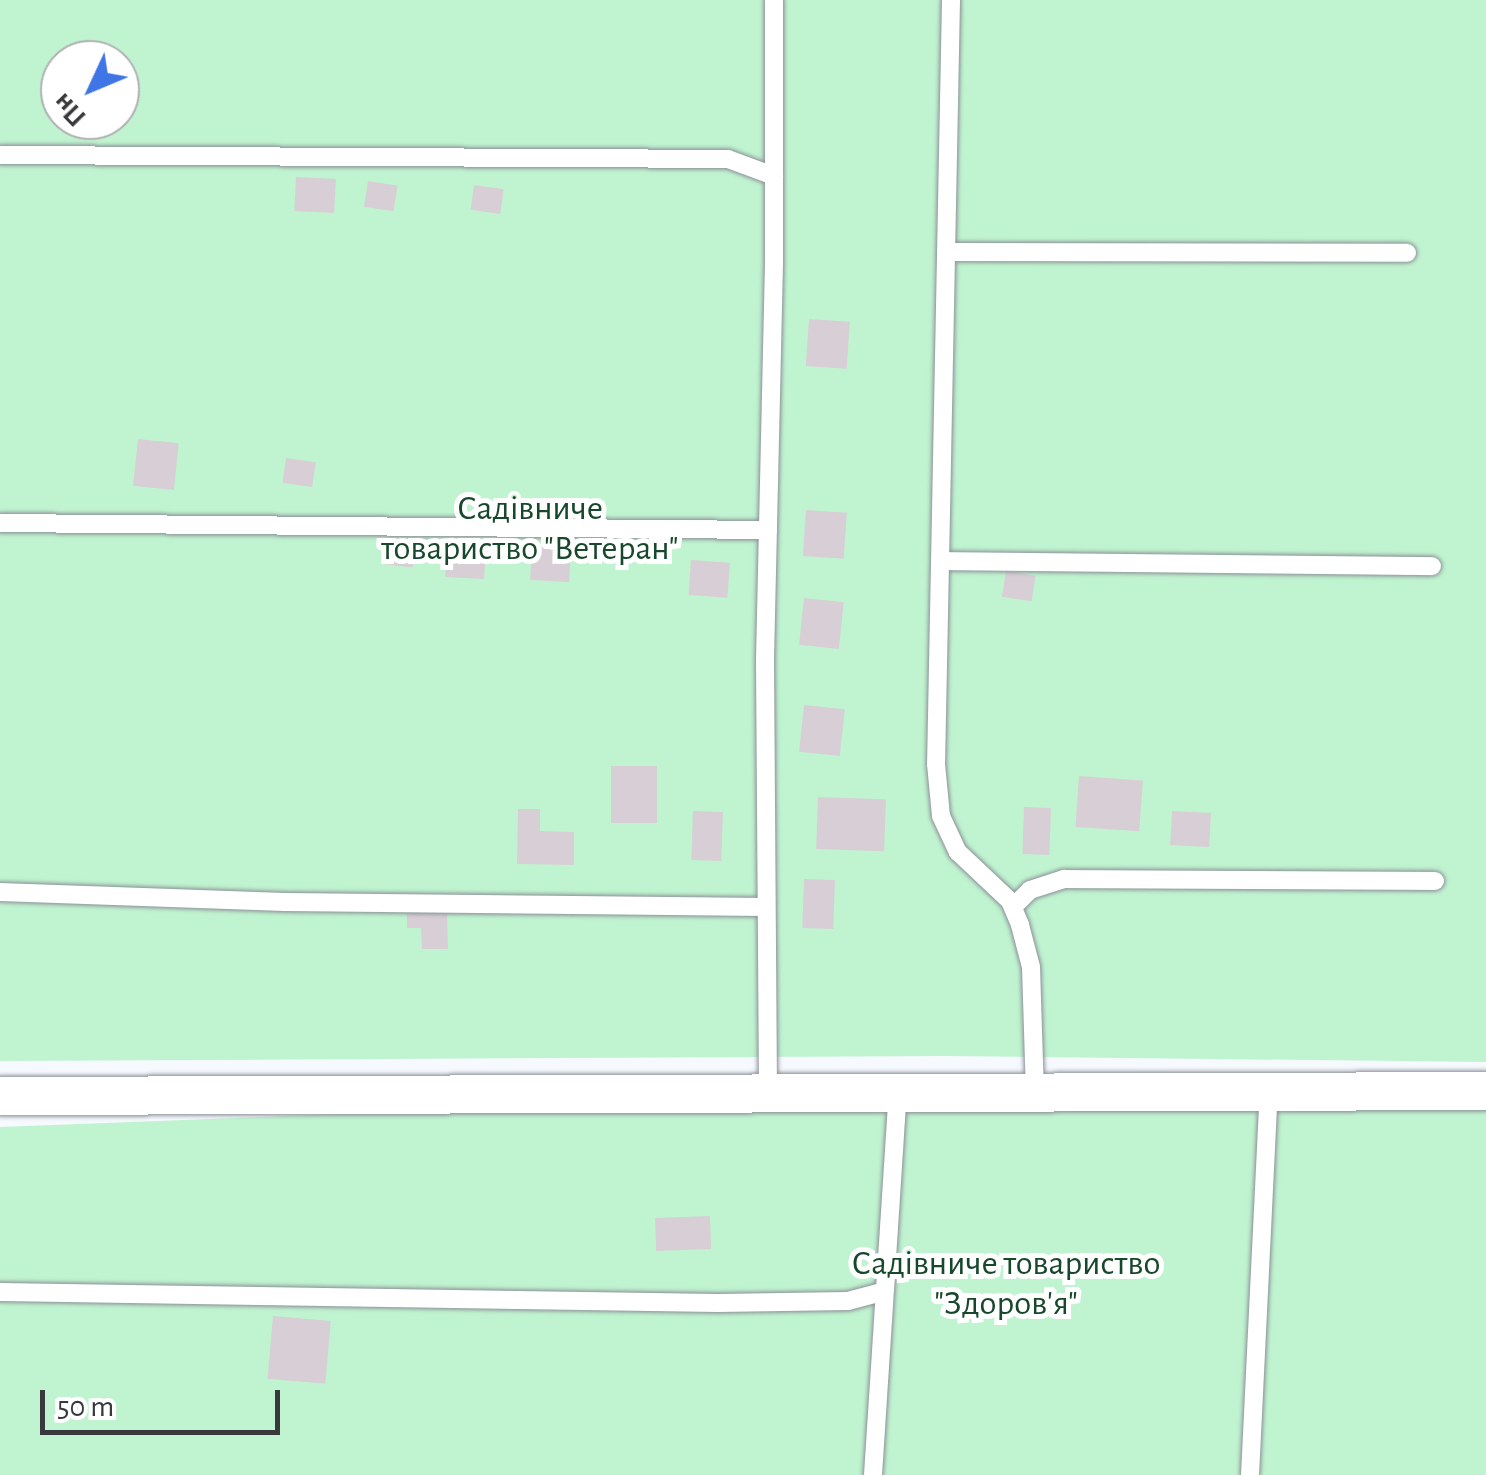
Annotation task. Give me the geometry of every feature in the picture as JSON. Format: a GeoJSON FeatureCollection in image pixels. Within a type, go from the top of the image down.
{"type":"FeatureCollection","features":[{"type":"Feature","properties":{"kind":"street"},"geometry":{"type":"LineString","coordinates":[[0,1096],[1486,1091]]}},
{"type":"Feature","properties":{"kind":"lane"},"geometry":{"type":"LineString","coordinates":[[768,1091],[768,530],[774,0]]}},
{"type":"Feature","properties":{"kind":"lane"},"geometry":{"type":"LineString","coordinates":[[951,0],[943,561],[936,764],[940,816],[958,852],[1012,907],[1031,967],[1035,1091]]}},
{"type":"Feature","properties":{"kind":"lane"},"geometry":{"type":"LineString","coordinates":[[0,155],[615,162],[728,158],[774,176]]}},
{"type":"Feature","properties":{"kind":"lane"},"geometry":{"type":"LineString","coordinates":[[946,252],[1407,253]]}},
{"type":"Feature","properties":{"kind":"lane"},"geometry":{"type":"LineString","coordinates":[[0,523],[768,530]]}},
{"type":"Feature","properties":{"kind":"lane"},"geometry":{"type":"LineString","coordinates":[[943,561],[1432,566]]}},
{"type":"Feature","properties":{"kind":"lane"},"geometry":{"type":"LineString","coordinates":[[1012,907],[1030,890],[1064,879],[1435,881]]}},
{"type":"Feature","properties":{"kind":"lane"},"geometry":{"type":"LineString","coordinates":[[0,892],[284,902],[766,907]]}},
{"type":"Feature","properties":{"kind":"lane"},"geometry":{"type":"LineString","coordinates":[[1250,1475],[1269,1090]]}},
{"type":"Feature","properties":{"kind":"lane"},"geometry":{"type":"LineString","coordinates":[[873,1475],[898,1091]]}},
{"type":"Feature","properties":{"kind":"lane"},"geometry":{"type":"LineString","coordinates":[[0,1292],[718,1304],[848,1301],[882,1292]]}},
{"type":"Feature","properties":{"kind":"green space","name":"Садівниче товариство \"Ветеран\""},"geometry":{"type":"Polygon","coordinates":[[[0,0],[1486,0],[1486,1062],[944,1056],[0,1061],[0,0]]]}},
{"type":"Feature","properties":{"kind":"green space","name":"Садівниче товариство \"Здоров'я\""},"geometry":{"type":"Polygon","coordinates":[[[991,1089],[1486,1096],[1486,1475],[0,1475],[0,1127],[991,1089]]]}},
{"type":"Feature","properties":{"kind":"building"},"geometry":{"type":"Polygon","coordinates":[[[296,177],[336,179],[334,213],[294,211],[296,177]]]}},
{"type":"Feature","properties":{"kind":"building"},"geometry":{"type":"Polygon","coordinates":[[[368,181],[398,186],[394,211],[364,207],[368,181]]]}},
{"type":"Feature","properties":{"kind":"building"},"geometry":{"type":"Polygon","coordinates":[[[474,185],[504,189],[500,214],[471,210],[474,185]]]}},
{"type":"Feature","properties":{"kind":"building"},"geometry":{"type":"Polygon","coordinates":[[[809,319],[850,322],[847,369],[806,366],[809,319]]]}},
{"type":"Feature","properties":{"kind":"building"},"geometry":{"type":"Polygon","coordinates":[[[138,439],[179,443],[174,490],[133,486],[138,439]]]}},
{"type":"Feature","properties":{"kind":"building"},"geometry":{"type":"Polygon","coordinates":[[[286,458],[316,462],[312,487],[283,483],[286,458]]]}},
{"type":"Feature","properties":{"kind":"building"},"geometry":{"type":"Polygon","coordinates":[[[806,510],[847,513],[844,559],[803,556],[806,510]]]}},
{"type":"Feature","properties":{"kind":"building"},"geometry":{"type":"Polygon","coordinates":[[[385,538],[416,542],[413,568],[382,564],[385,538]]]}},
{"type":"Feature","properties":{"kind":"building"},"geometry":{"type":"Polygon","coordinates":[[[447,543],[486,545],[484,579],[445,577],[447,543]]]}},
{"type":"Feature","properties":{"kind":"building"},"geometry":{"type":"Polygon","coordinates":[[[532,545],[571,547],[569,582],[530,580],[532,545]]]}},
{"type":"Feature","properties":{"kind":"building"},"geometry":{"type":"Polygon","coordinates":[[[691,560],[730,563],[727,598],[689,595],[691,560]]]}},
{"type":"Feature","properties":{"kind":"building"},"geometry":{"type":"Polygon","coordinates":[[[1006,571],[1036,576],[1032,601],[1002,597],[1006,571]]]}},
{"type":"Feature","properties":{"kind":"building"},"geometry":{"type":"Polygon","coordinates":[[[804,598],[844,602],[839,649],[799,645],[804,598]]]}},
{"type":"Feature","properties":{"kind":"building"},"geometry":{"type":"Polygon","coordinates":[[[804,705],[845,709],[840,756],[799,752],[804,705]]]}},
{"type":"Feature","properties":{"kind":"building"},"geometry":{"type":"Polygon","coordinates":[[[611,766],[657,766],[657,823],[611,823],[611,766]]]}},
{"type":"Feature","properties":{"kind":"building"},"geometry":{"type":"Polygon","coordinates":[[[1079,776],[1143,780],[1139,831],[1075,827],[1079,776]]]}},
{"type":"Feature","properties":{"kind":"building"},"geometry":{"type":"Polygon","coordinates":[[[818,797],[886,799],[884,851],[816,849],[818,797]]]}},
{"type":"Feature","properties":{"kind":"building"},"geometry":{"type":"Polygon","coordinates":[[[1024,807],[1051,808],[1049,855],[1022,854],[1024,807]]]}},
{"type":"Feature","properties":{"kind":"building"},"geometry":{"type":"Polygon","coordinates":[[[518,809],[540,809],[540,831],[574,832],[574,865],[517,864],[518,809]]]}},
{"type":"Feature","properties":{"kind":"building"},"geometry":{"type":"Polygon","coordinates":[[[693,811],[723,812],[721,861],[691,860],[693,811]]]}},
{"type":"Feature","properties":{"kind":"building"},"geometry":{"type":"Polygon","coordinates":[[[1172,811],[1211,813],[1209,847],[1170,845],[1172,811]]]}},
{"type":"Feature","properties":{"kind":"building"},"geometry":{"type":"Polygon","coordinates":[[[804,879],[835,880],[833,929],[802,928],[804,879]]]}},
{"type":"Feature","properties":{"kind":"building"},"geometry":{"type":"Polygon","coordinates":[[[407,913],[447,913],[448,949],[422,949],[421,928],[407,928],[407,913]]]}},
{"type":"Feature","properties":{"kind":"building"},"geometry":{"type":"Polygon","coordinates":[[[710,1216],[711,1249],[656,1251],[655,1218],[710,1216]]]}},
{"type":"Feature","properties":{"kind":"building"},"geometry":{"type":"Polygon","coordinates":[[[273,1316],[331,1321],[325,1384],[268,1379],[273,1316]]]}}]}
